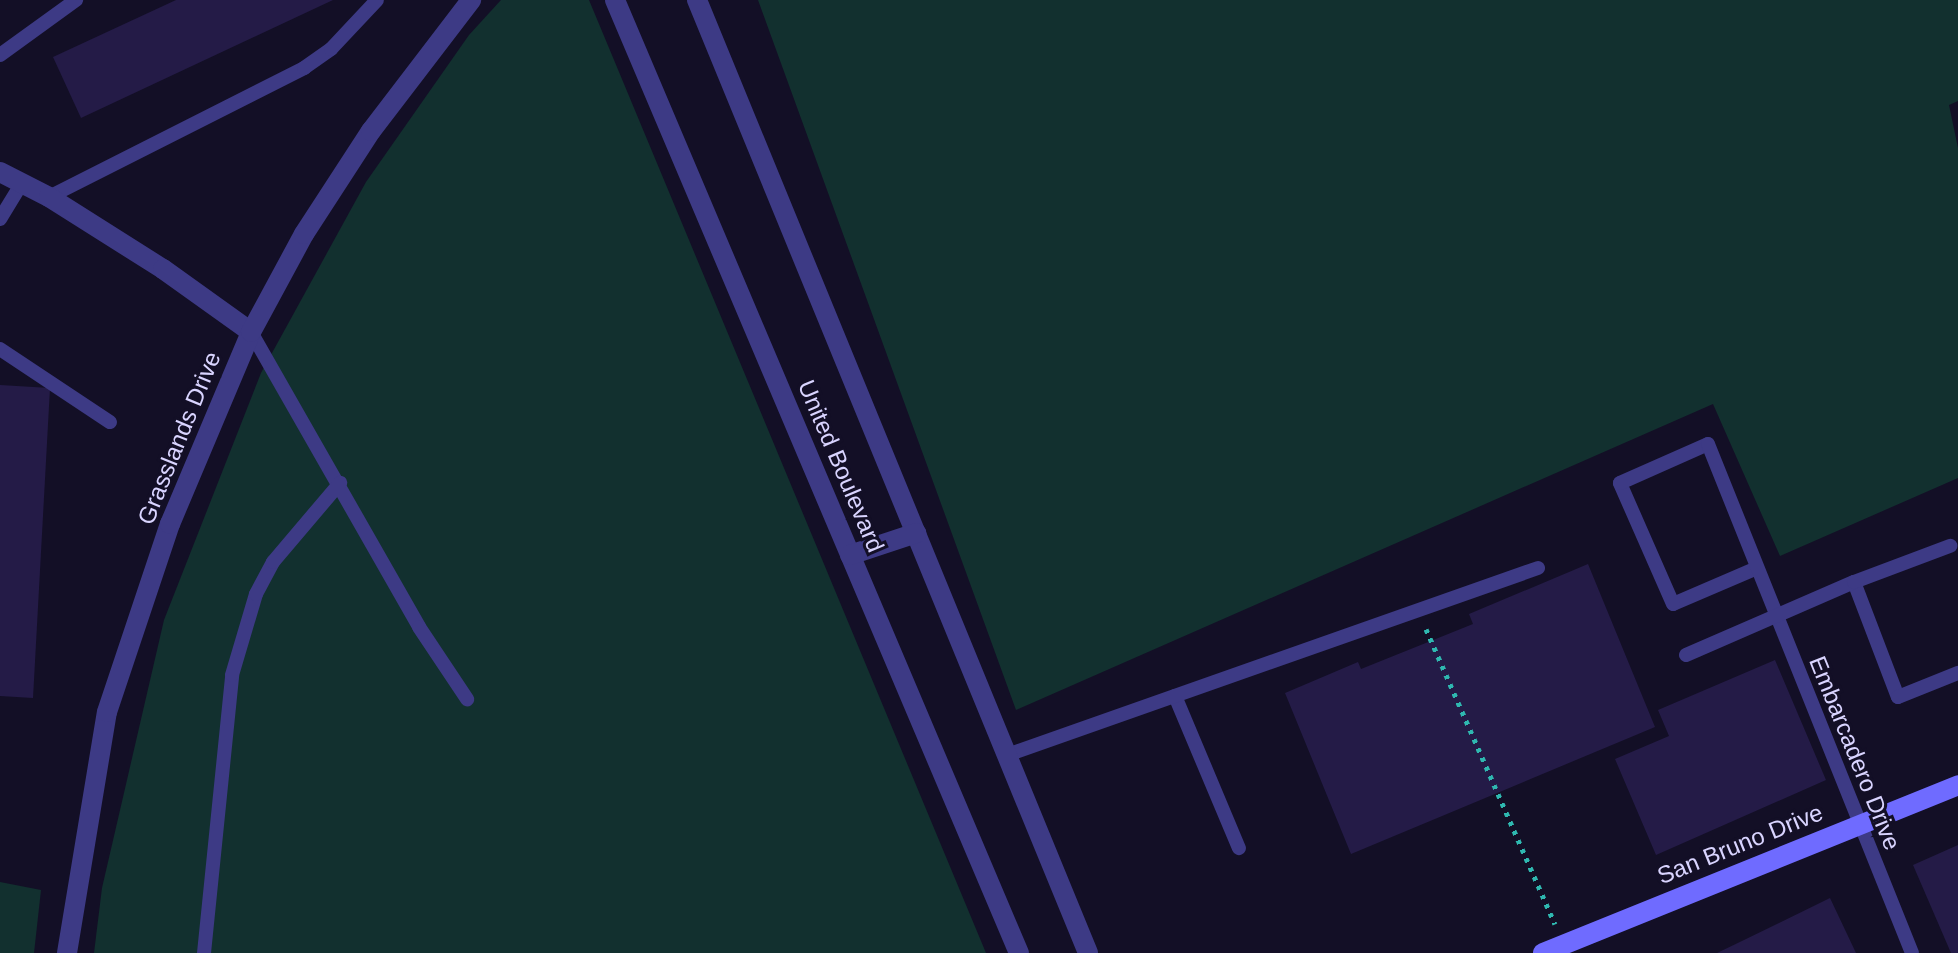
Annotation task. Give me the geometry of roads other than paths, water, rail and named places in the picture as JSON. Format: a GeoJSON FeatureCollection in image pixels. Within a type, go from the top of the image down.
{"type":"FeatureCollection","features":[{"type":"Feature","properties":{"kind":"main road","name":"San Bruno Drive"},"geometry":{"type":"LineString","coordinates":[[1543,953],[1958,785]]}},
{"type":"Feature","properties":{"kind":"street","name":"Grasslands Drive"},"geometry":{"type":"LineString","coordinates":[[67,953],[107,712],[170,524],[251,332],[304,234],[371,131],[471,0]]}},
{"type":"Feature","properties":{"kind":"street","name":"United Boulevard"},"geometry":{"type":"LineString","coordinates":[[615,0],[1019,953]]}},
{"type":"Feature","properties":{"kind":"street","name":"United Boulevard"},"geometry":{"type":"LineString","coordinates":[[697,0],[1088,953]]}},
{"type":"Feature","properties":{"kind":"street"},"geometry":{"type":"LineString","coordinates":[[0,172],[49,197],[163,269],[251,332]]}},
{"type":"Feature","properties":{"kind":"street"},"geometry":{"type":"LineString","coordinates":[[850,555],[916,533]]}},
{"type":"Feature","properties":{"kind":"lane"},"geometry":{"type":"LineString","coordinates":[[0,55],[76,0]]}},
{"type":"Feature","properties":{"kind":"lane"},"geometry":{"type":"LineString","coordinates":[[49,197],[304,68],[331,49],[377,0]]}},
{"type":"Feature","properties":{"kind":"lane"},"geometry":{"type":"LineString","coordinates":[[0,219],[22,183]]}},
{"type":"Feature","properties":{"kind":"lane"},"geometry":{"type":"LineString","coordinates":[[251,332],[340,483],[419,627],[467,699]]}},
{"type":"Feature","properties":{"kind":"lane"},"geometry":{"type":"LineString","coordinates":[[0,349],[110,422]]}},
{"type":"Feature","properties":{"kind":"lane","name":"Embarcadero Drive"},"geometry":{"type":"LineString","coordinates":[[1757,568],[1673,604],[1620,483],[1708,444],[1912,953]]}},
{"type":"Feature","properties":{"kind":"lane"},"geometry":{"type":"LineString","coordinates":[[204,953],[232,675],[256,594],[273,562],[340,483]]}},
{"type":"Feature","properties":{"kind":"lane"},"geometry":{"type":"LineString","coordinates":[[1686,655],[1854,582],[1950,546]]}},
{"type":"Feature","properties":{"kind":"lane"},"geometry":{"type":"LineString","coordinates":[[1007,755],[1538,568]]}},
{"type":"Feature","properties":{"kind":"lane"},"geometry":{"type":"LineString","coordinates":[[1854,582],[1898,697],[1958,673]]}},
{"type":"Feature","properties":{"kind":"lane"},"geometry":{"type":"LineString","coordinates":[[1175,696],[1239,848]]}}]}
